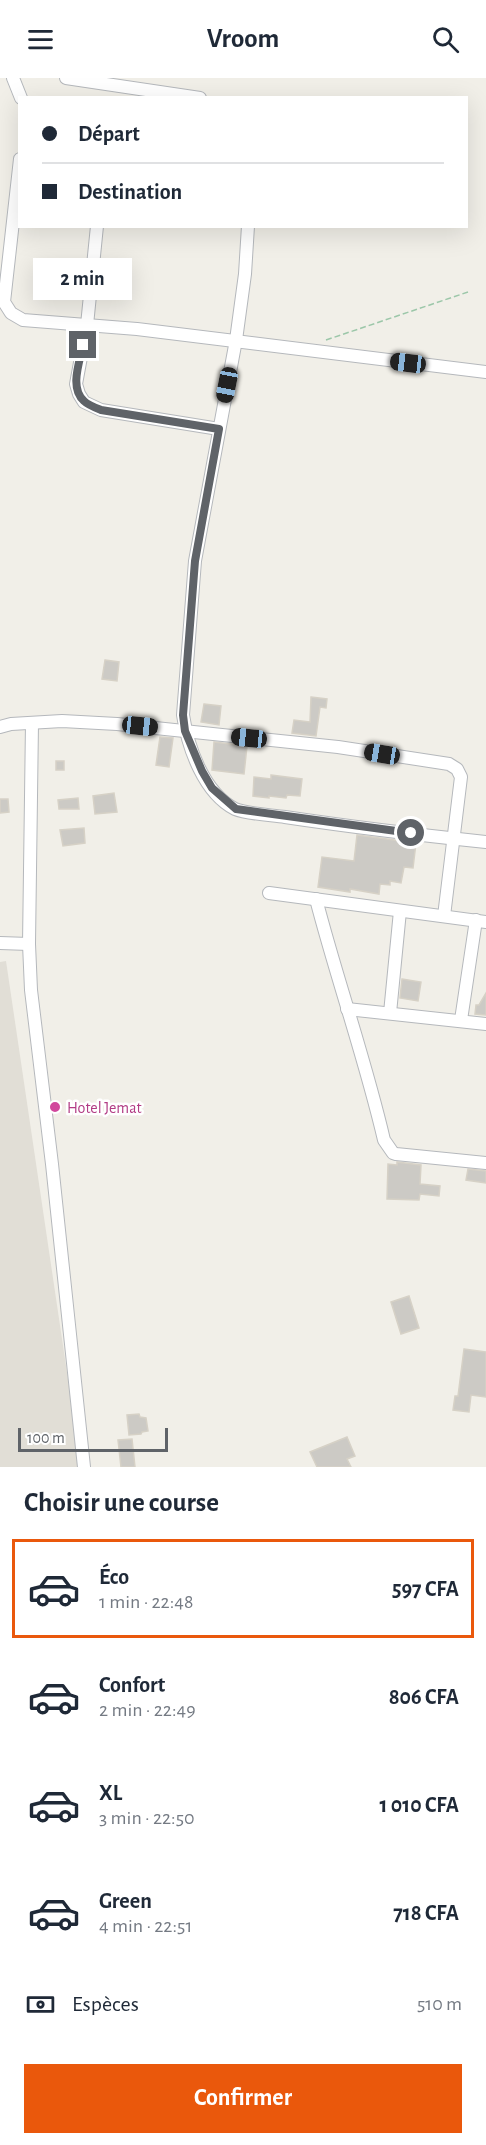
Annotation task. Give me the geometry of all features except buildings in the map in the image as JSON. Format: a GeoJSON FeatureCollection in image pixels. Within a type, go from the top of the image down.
{"type":"FeatureCollection","features":[{"type":"Feature","properties":{"kind":"street"},"geometry":{"type":"LineString","coordinates":[[13,78],[20,96]]}},
{"type":"Feature","properties":{"kind":"street"},"geometry":{"type":"LineString","coordinates":[[66,78],[188,96]]}},
{"type":"Feature","properties":{"kind":"street"},"geometry":{"type":"LineString","coordinates":[[111,96],[113,84]]}},
{"type":"Feature","properties":{"kind":"street"},"geometry":{"type":"LineString","coordinates":[[18,173],[4,269],[4,302],[11,313],[23,320],[236,340],[297,350],[486,372]]}},
{"type":"Feature","properties":{"kind":"street"},"geometry":{"type":"LineString","coordinates":[[98,228],[87,325],[76,384],[79,394],[84,402],[101,410],[219,429]]}},
{"type":"Feature","properties":{"kind":"street"},"geometry":{"type":"LineString","coordinates":[[248,228],[245,274],[236,340],[195,561],[183,715],[185,731],[192,750],[212,788],[236,809],[486,842]]}},
{"type":"Feature","properties":{"kind":"street"},"geometry":{"type":"LineString","coordinates":[[0,727],[62,721],[185,731],[338,747],[449,764],[457,769],[461,777],[444,916]]}},
{"type":"Feature","properties":{"kind":"street"},"geometry":{"type":"LineString","coordinates":[[32,723],[29,944],[31,990],[84,1467]]}},
{"type":"Feature","properties":{"kind":"street"},"geometry":{"type":"LineString","coordinates":[[269,893],[481,921],[461,1020]]}},
{"type":"Feature","properties":{"kind":"street"},"geometry":{"type":"LineString","coordinates":[[316,899],[334,968],[373,1092],[384,1140],[393,1153],[486,1163]]}},
{"type":"Feature","properties":{"kind":"street"},"geometry":{"type":"LineString","coordinates":[[390,1013],[400,911]]}},
{"type":"Feature","properties":{"kind":"street"},"geometry":{"type":"LineString","coordinates":[[0,943],[29,944]]}},
{"type":"Feature","properties":{"kind":"street"},"geometry":{"type":"LineString","coordinates":[[347,1009],[486,1024]]}},
{"type":"Feature","properties":{"kind":"path"},"geometry":{"type":"LineString","coordinates":[[318,343],[468,292]]}},
{"type":"Feature","properties":{"kind":"shaded area"},"geometry":{"type":"Polygon","coordinates":[[[6,961],[81,1467],[0,1467],[0,962],[6,961]]]}},
{"type":"Feature","properties":{"kind":"place","name":"Hotel Jemat"},"geometry":{"type":"Point","coordinates":[55,1107]}},
{"type":"Feature","properties":{"kind":"route"},"geometry":{"type":"LineString","coordinates":[[83,345],[76,384],[84,402],[101,410],[219,429],[195,561],[183,715],[185,731],[192,750],[212,788],[236,809],[411,833]]}}]}
